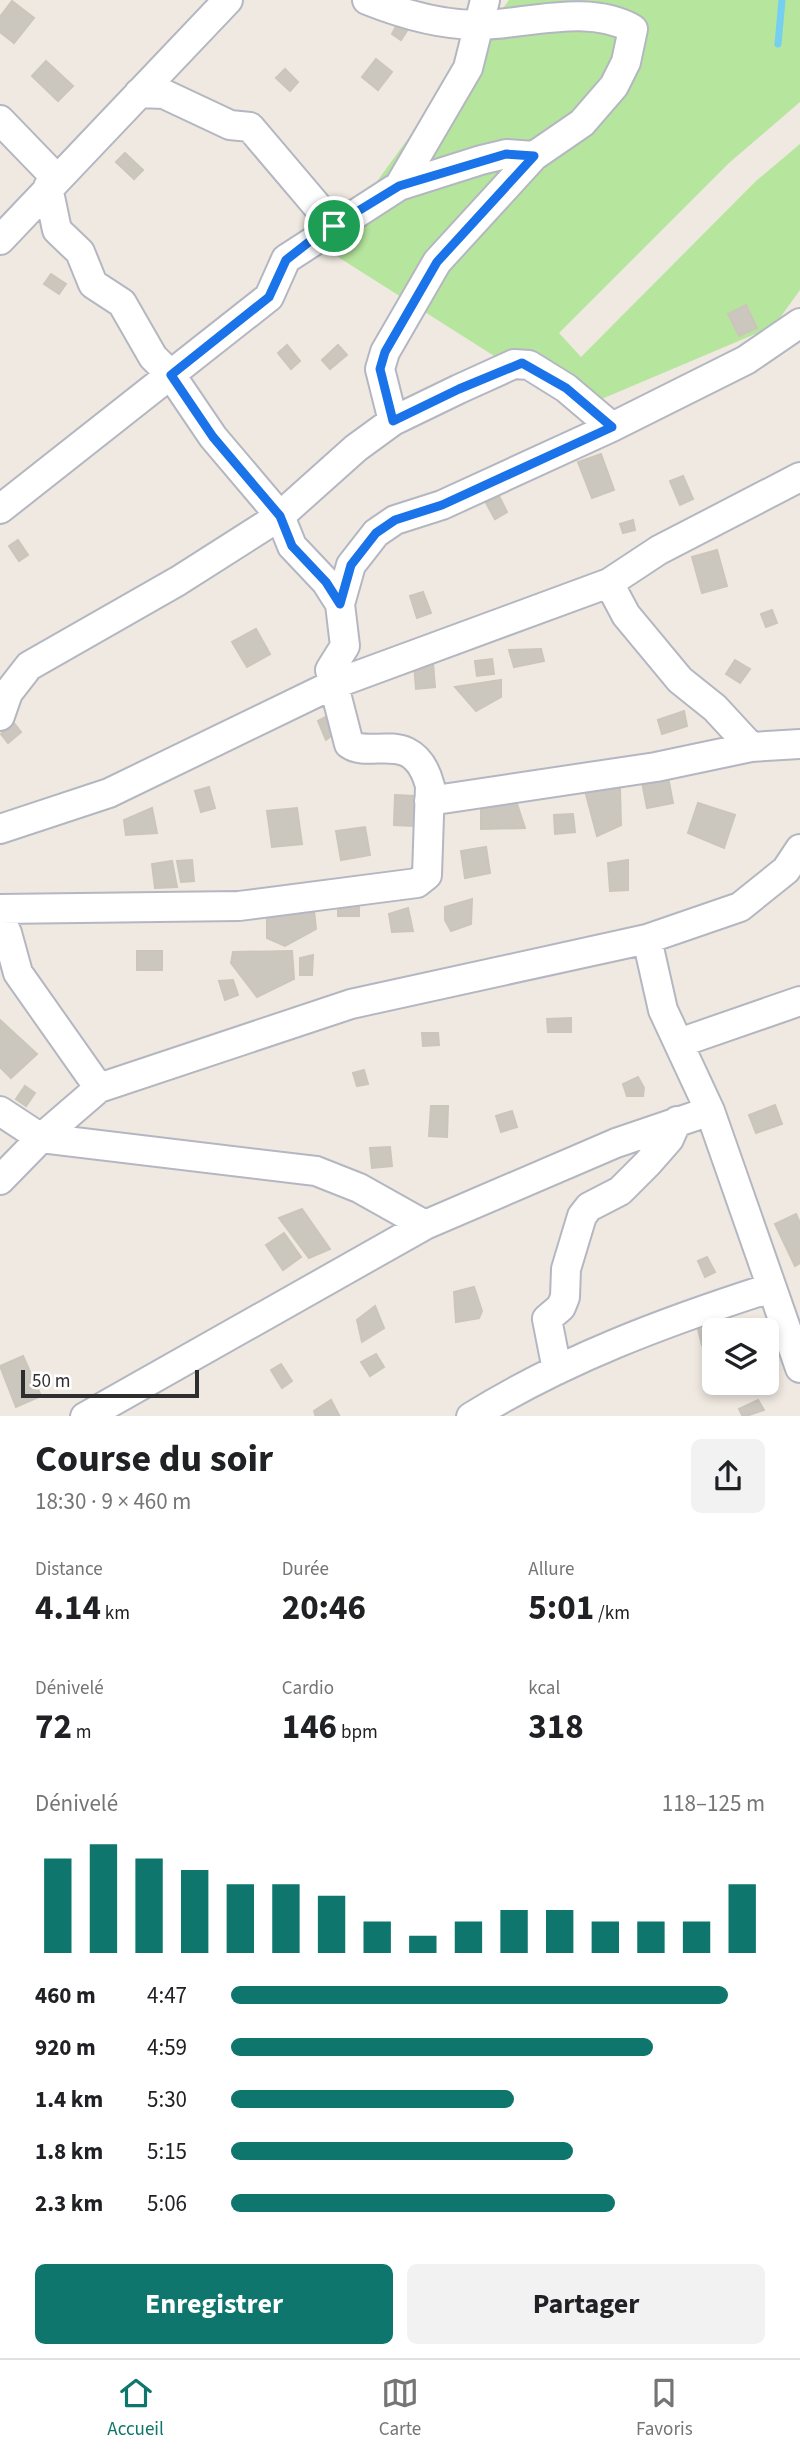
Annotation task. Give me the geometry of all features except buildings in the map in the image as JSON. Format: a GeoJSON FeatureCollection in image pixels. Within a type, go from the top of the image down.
{"type":"FeatureCollection","features":[{"type":"Feature","properties":{"kind":"street"},"geometry":{"type":"LineString","coordinates":[[0,240],[52,182],[228,0]]}},
{"type":"Feature","properties":{"kind":"street"},"geometry":{"type":"LineString","coordinates":[[367,0],[404,14],[483,13],[603,19],[634,29],[626,62],[614,86],[582,123],[534,156],[437,262],[385,352],[380,369],[393,421]]}},
{"type":"Feature","properties":{"kind":"street"},"geometry":{"type":"LineString","coordinates":[[399,186],[468,68],[483,13]]}},
{"type":"Feature","properties":{"kind":"street"},"geometry":{"type":"LineString","coordinates":[[139,93],[164,94],[230,125],[250,127],[334,226]]}},
{"type":"Feature","properties":{"kind":"street"},"geometry":{"type":"LineString","coordinates":[[0,120],[52,182],[57,230],[80,252],[93,284],[122,303],[153,357],[171,375],[213,437],[280,516],[292,546],[326,582],[340,604]]}},
{"type":"Feature","properties":{"kind":"street"},"geometry":{"type":"LineString","coordinates":[[0,509],[269,297],[286,260],[334,226],[399,186],[493,157],[534,156]]}},
{"type":"Feature","properties":{"kind":"street"},"geometry":{"type":"LineString","coordinates":[[0,909],[239,906],[417,883],[427,875],[429,801],[426,772],[402,750],[390,746],[357,748],[349,744],[332,685],[332,664],[343,654],[345,646],[340,604],[351,565],[376,533],[395,520],[442,505],[612,427],[746,360],[800,323]]}},
{"type":"Feature","properties":{"kind":"street"},"geometry":{"type":"LineString","coordinates":[[0,716],[8,693],[29,666],[178,581],[280,516],[356,448],[393,421],[459,389],[522,363],[566,388],[612,427]]}},
{"type":"Feature","properties":{"kind":"street"},"geometry":{"type":"LineString","coordinates":[[0,829],[109,793],[332,685],[608,583],[659,550],[800,477]]}},
{"type":"Feature","properties":{"kind":"street"},"geometry":{"type":"LineString","coordinates":[[608,583],[626,615],[680,680],[722,714],[751,747]]}},
{"type":"Feature","properties":{"kind":"street"},"geometry":{"type":"LineString","coordinates":[[429,801],[656,767],[751,747],[800,744]]}},
{"type":"Feature","properties":{"kind":"street"},"geometry":{"type":"LineString","coordinates":[[0,1180],[41,1138],[99,1088],[351,1004],[647,939],[740,907],[786,870],[800,849]]}},
{"type":"Feature","properties":{"kind":"street"},"geometry":{"type":"LineString","coordinates":[[0,919],[7,933],[18,973],[99,1088]]}},
{"type":"Feature","properties":{"kind":"street"},"geometry":{"type":"LineString","coordinates":[[647,939],[663,1010],[710,1111],[770,1288],[798,1356]]}},
{"type":"Feature","properties":{"kind":"street"},"geometry":{"type":"LineString","coordinates":[[678,1043],[800,1001]]}},
{"type":"Feature","properties":{"kind":"street"},"geometry":{"type":"LineString","coordinates":[[0,1111],[41,1138],[316,1171],[359,1188],[425,1225]]}},
{"type":"Feature","properties":{"kind":"street"},"geometry":{"type":"LineString","coordinates":[[85,1416],[425,1225],[616,1143],[710,1111]]}},
{"type":"Feature","properties":{"kind":"street"},"geometry":{"type":"LineString","coordinates":[[557,1370],[547,1319],[561,1307],[565,1297],[566,1269],[582,1216],[589,1207],[620,1191],[649,1163],[669,1139],[677,1121]]}},
{"type":"Feature","properties":{"kind":"street"},"geometry":{"type":"LineString","coordinates":[[471,1416],[557,1370],[681,1316],[770,1288]]}},
{"type":"Feature","properties":{"kind":"green space"},"geometry":{"type":"Polygon","coordinates":[[[509,0],[800,0],[800,102],[729,163],[559,333],[581,357],[756,181],[800,144],[800,290],[774,326],[578,409],[327,250],[509,0]]]}},
{"type":"Feature","properties":{"kind":"waterway"},"geometry":{"type":"LineString","coordinates":[[778,44],[782,0]]}},
{"type":"Feature","properties":{"kind":"route"},"geometry":{"type":"LineString","coordinates":[[506,154],[534,156],[437,262],[385,352],[380,369],[382,390],[393,421],[514,364],[522,363],[566,388],[612,427],[442,505],[395,520],[376,533],[351,565],[345,578],[340,604],[326,582],[292,546],[280,516],[213,437],[171,375],[269,297],[277,286],[279,269],[286,260],[334,226],[366,209],[399,186],[506,154]]}}]}
